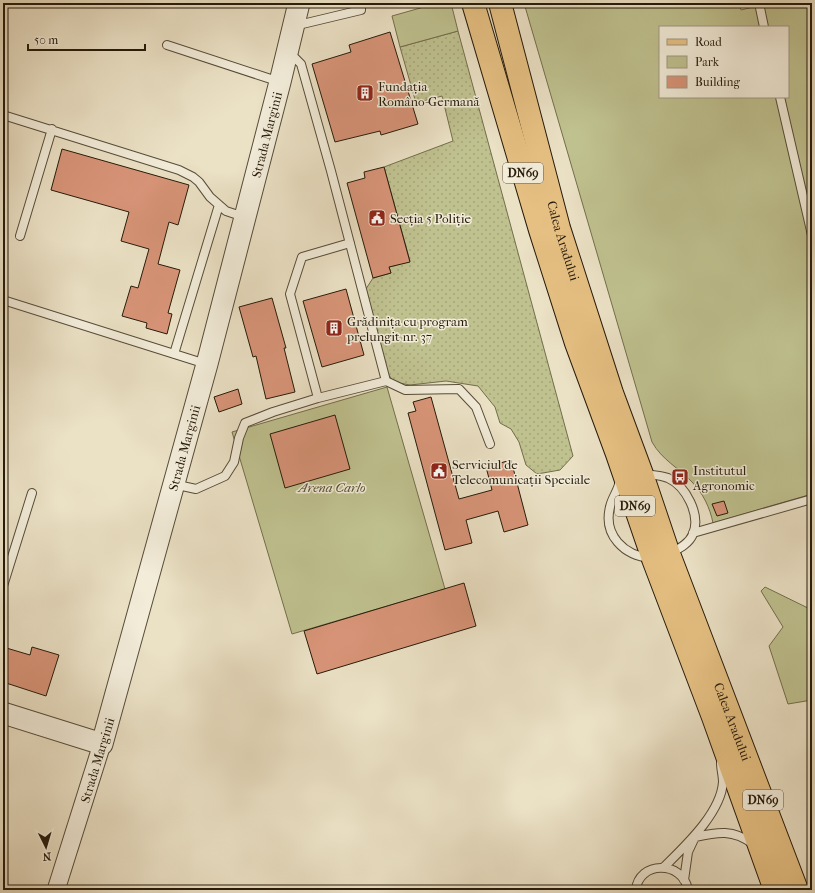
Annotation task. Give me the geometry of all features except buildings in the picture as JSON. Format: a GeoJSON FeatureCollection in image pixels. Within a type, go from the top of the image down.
{"type":"FeatureCollection","features":[{"type":"Feature","properties":{"kind":"main road","name":"Calea Aradului"},"geometry":{"type":"LineString","coordinates":[[473,3],[554,275],[576,343],[617,454],[661,556],[797,890]]}},
{"type":"Feature","properties":{"kind":"main road","name":"Calea Aradului"},"geometry":{"type":"LineString","coordinates":[[500,3],[559,228],[612,393],[642,474],[661,556],[713,717],[775,890]]}},
{"type":"Feature","properties":{"kind":"street","name":"Strada Marginii"},"geometry":{"type":"LineString","coordinates":[[56,890],[102,744],[207,364],[299,3]]}},
{"type":"Feature","properties":{"kind":"street"},"geometry":{"type":"LineString","coordinates":[[3,713],[102,744]]}},
{"type":"Feature","properties":{"kind":"lane"},"geometry":{"type":"LineString","coordinates":[[293,27],[361,10],[361,3]]}},
{"type":"Feature","properties":{"kind":"lane"},"geometry":{"type":"LineString","coordinates":[[759,3],[764,26]]}},
{"type":"Feature","properties":{"kind":"lane"},"geometry":{"type":"LineString","coordinates":[[167,45],[280,82]]}},
{"type":"Feature","properties":{"kind":"lane"},"geometry":{"type":"LineString","coordinates":[[286,55],[295,58],[301,64],[386,381]]}},
{"type":"Feature","properties":{"kind":"lane"},"geometry":{"type":"LineString","coordinates":[[780,98],[812,235]]}},
{"type":"Feature","properties":{"kind":"lane"},"geometry":{"type":"LineString","coordinates":[[3,115],[52,129],[179,170],[196,180],[226,211],[245,218]]}},
{"type":"Feature","properties":{"kind":"lane"},"geometry":{"type":"LineString","coordinates":[[20,236],[52,129]]}},
{"type":"Feature","properties":{"kind":"lane"},"geometry":{"type":"LineString","coordinates":[[174,354],[219,205]]}},
{"type":"Feature","properties":{"kind":"lane"},"geometry":{"type":"LineString","coordinates":[[318,398],[290,294],[302,257],[350,243]]}},
{"type":"Feature","properties":{"kind":"lane"},"geometry":{"type":"LineString","coordinates":[[3,300],[207,364]]}},
{"type":"Feature","properties":{"kind":"lane"},"geometry":{"type":"LineString","coordinates":[[173,484],[196,489],[225,476],[234,462],[239,438],[245,423],[273,412],[318,398],[386,381],[406,390],[459,389],[476,407],[490,444]]}},
{"type":"Feature","properties":{"kind":"lane","name":"Calea Aradului"},"geometry":{"type":"LineString","coordinates":[[617,454],[620,485],[610,507],[610,528],[617,542],[628,552],[642,558],[661,556]]}},
{"type":"Feature","properties":{"kind":"lane"},"geometry":{"type":"LineString","coordinates":[[642,474],[656,475],[669,479],[678,484],[684,490],[693,510],[695,523],[694,533],[689,541],[682,547],[661,556]]}},
{"type":"Feature","properties":{"kind":"lane"},"geometry":{"type":"LineString","coordinates":[[3,586],[32,493]]}},
{"type":"Feature","properties":{"kind":"lane"},"geometry":{"type":"LineString","coordinates":[[694,533],[812,499]]}},
{"type":"Feature","properties":{"kind":"lane"},"geometry":{"type":"LineString","coordinates":[[664,867],[695,837],[711,815],[718,799],[723,782],[713,717]]}},
{"type":"Feature","properties":{"kind":"lane"},"geometry":{"type":"LineString","coordinates":[[695,837],[724,832],[740,836],[753,844],[765,859]]}},
{"type":"Feature","properties":{"kind":"lane"},"geometry":{"type":"LineString","coordinates":[[684,880],[688,852],[695,837]]}},
{"type":"Feature","properties":{"kind":"lane"},"geometry":{"type":"LineString","coordinates":[[636,890],[640,879],[647,872],[655,868],[664,867],[679,873],[688,890]]}},
{"type":"Feature","properties":{"kind":"green space"},"geometry":{"type":"Polygon","coordinates":[[[438,3],[451,3],[458,31],[400,47],[392,16],[438,3]]]}},
{"type":"Feature","properties":{"kind":"green space"},"geometry":{"type":"Polygon","coordinates":[[[524,3],[739,3],[741,10],[770,3],[812,3],[812,494],[713,523],[708,506],[700,491],[656,448],[652,442],[524,3]]]}},
{"type":"Feature","properties":{"kind":"green space"},"geometry":{"type":"Polygon","coordinates":[[[458,31],[573,456],[560,470],[537,474],[526,465],[519,442],[511,429],[500,423],[495,407],[478,386],[446,381],[410,385],[394,382],[385,370],[364,292],[373,278],[391,273],[389,267],[410,261],[384,167],[453,141],[442,96],[416,103],[400,47],[458,31]]]}},
{"type":"Feature","properties":{"kind":"green space","name":"Arena Carlo"},"geometry":{"type":"Polygon","coordinates":[[[387,387],[445,589],[292,634],[232,432],[387,387]]]}},
{"type":"Feature","properties":{"kind":"green space"},"geometry":{"type":"Polygon","coordinates":[[[765,587],[812,610],[812,700],[788,704],[769,646],[783,627],[761,591],[765,587]]]}},
{"type":"Feature","properties":{"kind":"place","name":"Fundația Româno-Germană"},"geometry":{"type":"Point","coordinates":[365,93]}},
{"type":"Feature","properties":{"kind":"place","name":"Secția 5 Poliție"},"geometry":{"type":"Point","coordinates":[377,218]}},
{"type":"Feature","properties":{"kind":"place","name":"Grădinița cu program prelungit nr. 37"},"geometry":{"type":"Point","coordinates":[334,328]}},
{"type":"Feature","properties":{"kind":"place","name":"Serviciul de Telecomunicații Speciale"},"geometry":{"type":"Point","coordinates":[439,471]}},
{"type":"Feature","properties":{"kind":"place","name":"Institutul Agronomic"},"geometry":{"type":"Point","coordinates":[680,477]}}]}
